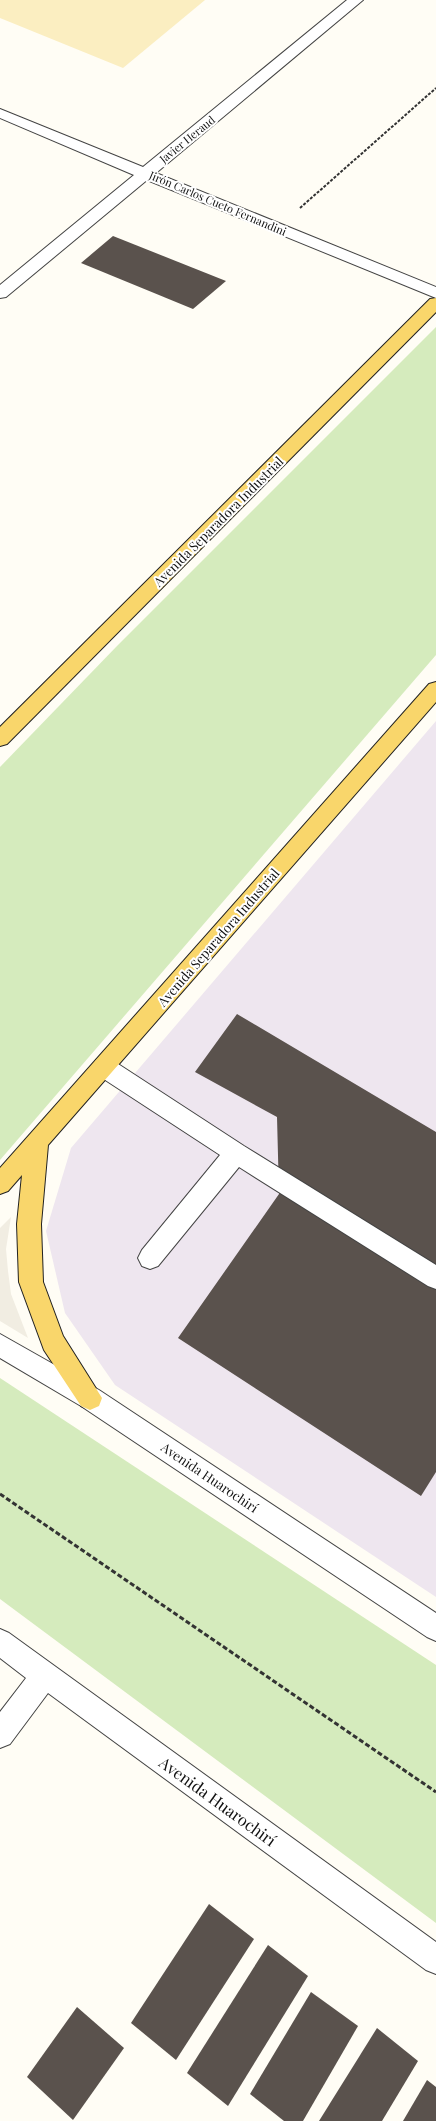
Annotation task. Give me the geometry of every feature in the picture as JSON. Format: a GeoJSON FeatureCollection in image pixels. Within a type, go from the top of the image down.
{"type":"FeatureCollection","features":[{"type":"Feature","properties":{"kind":"main road","name":"Avenida Separadora Industrial"},"geometry":{"type":"LineString","coordinates":[[0,739],[436,303]]}},
{"type":"Feature","properties":{"kind":"main road","name":"Avenida Separadora Industrial"},"geometry":{"type":"LineString","coordinates":[[0,1184],[436,689]]}},
{"type":"Feature","properties":{"kind":"main road"},"geometry":{"type":"LineString","coordinates":[[37,1143],[28,1224],[32,1282],[53,1342],[90,1398]]}},
{"type":"Feature","properties":{"kind":"street","name":"Javier Heraud"},"geometry":{"type":"LineString","coordinates":[[0,293],[356,0]]}},
{"type":"Feature","properties":{"kind":"street","name":"Jirón Carlos Cueto Fernandini"},"geometry":{"type":"LineString","coordinates":[[0,113],[277,229],[436,293]]}},
{"type":"Feature","properties":{"kind":"street"},"geometry":{"type":"LineString","coordinates":[[104,1067],[236,1153],[436,1278]]}},
{"type":"Feature","properties":{"kind":"street"},"geometry":{"type":"LineString","coordinates":[[150,1258],[236,1153]]}},
{"type":"Feature","properties":{"kind":"street","name":"Avenida Huarochirí"},"geometry":{"type":"LineString","coordinates":[[0,1345],[90,1398],[436,1628]]}},
{"type":"Feature","properties":{"kind":"street","name":"Avenida Huarochirí"},"geometry":{"type":"LineString","coordinates":[[0,1642],[436,1960]]}},
{"type":"Feature","properties":{"kind":"street"},"geometry":{"type":"LineString","coordinates":[[0,1734],[45,1675]]}},
{"type":"Feature","properties":{"kind":"path"},"geometry":{"type":"LineString","coordinates":[[277,229],[436,88]]}},
{"type":"Feature","properties":{"kind":"path"},"geometry":{"type":"LineString","coordinates":[[0,1494],[436,1792]]}},
{"type":"Feature","properties":{"kind":"shaded area"},"geometry":{"type":"Polygon","coordinates":[[[436,721],[436,1597],[115,1385],[65,1313],[46,1231],[71,1148],[436,721]]]}},
{"type":"Feature","properties":{"kind":"shaded area"},"geometry":{"type":"Polygon","coordinates":[[[11,1217],[6,1249],[11,1294],[28,1338],[0,1321],[0,1228],[11,1217]]]}},
{"type":"Feature","properties":{"kind":"green space"},"geometry":{"type":"Polygon","coordinates":[[[436,327],[436,655],[0,1160],[0,767],[117,646],[436,327]]]}},
{"type":"Feature","properties":{"kind":"green space"},"geometry":{"type":"Polygon","coordinates":[[[0,1378],[436,1665],[436,1923],[0,1599],[0,1378]]]}},
{"type":"Feature","properties":{"kind":"sand"},"geometry":{"type":"Polygon","coordinates":[[[0,0],[205,0],[123,68],[0,18],[0,0]]]}},
{"type":"Feature","properties":{"kind":"building"},"geometry":{"type":"Polygon","coordinates":[[[113,236],[226,281],[193,309],[81,263],[113,236]]]}},
{"type":"Feature","properties":{"kind":"building"},"geometry":{"type":"Polygon","coordinates":[[[237,1014],[436,1132],[436,1472],[421,1496],[178,1338],[279,1194],[277,1117],[195,1072],[237,1014]]]}},
{"type":"Feature","properties":{"kind":"building"},"geometry":{"type":"Polygon","coordinates":[[[209,1904],[254,1939],[176,2060],[131,2023],[209,1904]]]}},
{"type":"Feature","properties":{"kind":"building"},"geometry":{"type":"Polygon","coordinates":[[[268,1945],[308,1976],[228,2106],[187,2073],[268,1945]]]}},
{"type":"Feature","properties":{"kind":"building"},"geometry":{"type":"Polygon","coordinates":[[[311,1992],[358,2026],[303,2121],[284,2121],[250,2094],[311,1992]]]}},
{"type":"Feature","properties":{"kind":"building"},"geometry":{"type":"Polygon","coordinates":[[[77,2007],[124,2048],[73,2120],[27,2077],[77,2007]]]}},
{"type":"Feature","properties":{"kind":"building"},"geometry":{"type":"Polygon","coordinates":[[[377,2028],[418,2061],[382,2121],[319,2121],[377,2028]]]}},
{"type":"Feature","properties":{"kind":"building"},"geometry":{"type":"Polygon","coordinates":[[[427,2080],[436,2087],[436,2121],[403,2121],[427,2080]]]}}]}
